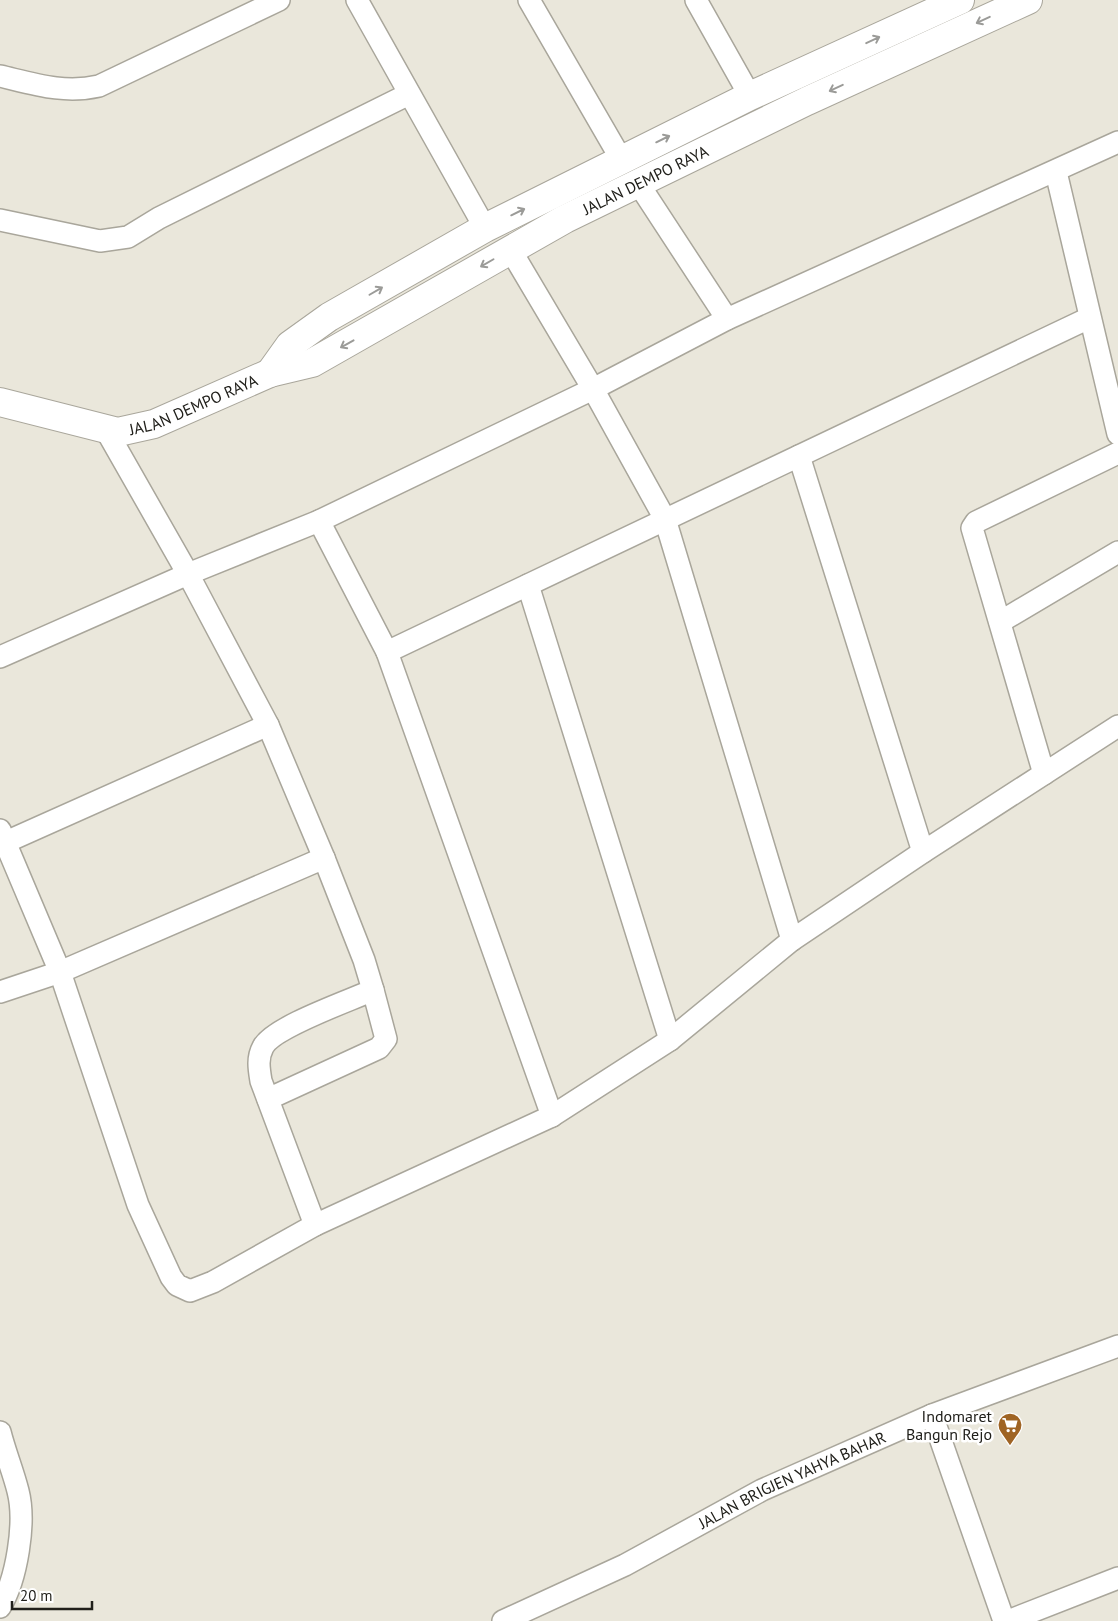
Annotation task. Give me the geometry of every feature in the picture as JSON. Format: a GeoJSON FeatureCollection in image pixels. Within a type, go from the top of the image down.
{"type":"FeatureCollection","features":[{"type":"Feature","properties":{"kind":"main road","name":"JALAN DEMPO RAYA"},"geometry":{"type":"LineString","coordinates":[[270,374],[290,345],[329,317],[485,228],[750,96],[960,0]]}},
{"type":"Feature","properties":{"kind":"main road","name":"JALAN DEMPO RAYA"},"geometry":{"type":"LineString","coordinates":[[0,402],[118,432],[154,424],[270,374],[312,363],[565,219],[807,101],[1028,0]]}},
{"type":"Feature","properties":{"kind":"main road"},"geometry":{"type":"LineString","coordinates":[[551,196],[565,219]]}},
{"type":"Feature","properties":{"kind":"street"},"geometry":{"type":"LineString","coordinates":[[0,76],[59,90],[80,91],[98,86],[279,0]]}},
{"type":"Feature","properties":{"kind":"street"},"geometry":{"type":"LineString","coordinates":[[357,0],[485,228]]}},
{"type":"Feature","properties":{"kind":"street"},"geometry":{"type":"LineString","coordinates":[[529,0],[621,159]]}},
{"type":"Feature","properties":{"kind":"street"},"geometry":{"type":"LineString","coordinates":[[696,0],[750,96]]}},
{"type":"Feature","properties":{"kind":"street"},"geometry":{"type":"LineString","coordinates":[[0,220],[100,241],[128,237],[159,218],[410,94]]}},
{"type":"Feature","properties":{"kind":"street"},"geometry":{"type":"LineString","coordinates":[[0,657],[188,574],[319,521],[593,389],[727,319],[1056,172],[1118,142]]}},
{"type":"Feature","properties":{"kind":"street"},"geometry":{"type":"LineString","coordinates":[[1056,172],[1089,318],[1118,434]]}},
{"type":"Feature","properties":{"kind":"street"},"geometry":{"type":"LineString","coordinates":[[638,182],[727,319]]}},
{"type":"Feature","properties":{"kind":"street"},"geometry":{"type":"LineString","coordinates":[[510,249],[593,389],[665,519],[792,940]]}},
{"type":"Feature","properties":{"kind":"street"},"geometry":{"type":"LineString","coordinates":[[387,652],[1089,318]]}},
{"type":"Feature","properties":{"kind":"street"},"geometry":{"type":"LineString","coordinates":[[106,430],[188,574],[268,725],[324,858],[364,960],[385,1030],[386,1039],[379,1048],[268,1098]]}},
{"type":"Feature","properties":{"kind":"street"},"geometry":{"type":"LineString","coordinates":[[1044,774],[972,532],[973,526],[976,522],[1118,453]]}},
{"type":"Feature","properties":{"kind":"street"},"geometry":{"type":"LineString","coordinates":[[799,456],[923,852]]}},
{"type":"Feature","properties":{"kind":"street"},"geometry":{"type":"LineString","coordinates":[[319,521],[387,652],[552,1116]]}},
{"type":"Feature","properties":{"kind":"street"},"geometry":{"type":"LineString","coordinates":[[1000,622],[1118,552]]}},
{"type":"Feature","properties":{"kind":"street"},"geometry":{"type":"LineString","coordinates":[[528,584],[670,1040]]}},
{"type":"Feature","properties":{"kind":"street"},"geometry":{"type":"LineString","coordinates":[[268,725],[3,836],[60,972],[138,1205],[177,1285],[190,1291],[213,1282],[315,1225],[552,1116],[670,1040],[792,940],[923,852],[1118,726]]}},
{"type":"Feature","properties":{"kind":"street"},"geometry":{"type":"LineString","coordinates":[[0,992],[60,972],[324,858]]}},
{"type":"Feature","properties":{"kind":"street"},"geometry":{"type":"LineString","coordinates":[[315,1225],[268,1098],[258,1064],[263,1046],[276,1032],[373,990]]}},
{"type":"Feature","properties":{"kind":"street","name":"JALAN BRIGJEN YAHYA BAHAR"},"geometry":{"type":"LineString","coordinates":[[503,1621],[625,1566],[762,1490],[932,1415],[1118,1346]]}},
{"type":"Feature","properties":{"kind":"street"},"geometry":{"type":"LineString","coordinates":[[932,1415],[1006,1621],[1118,1578]]}},
{"type":"Feature","properties":{"kind":"street"},"geometry":{"type":"LineString","coordinates":[[0,1432],[19,1492],[22,1515],[13,1571],[0,1606]]}},
{"type":"Feature","properties":{"kind":"place","name":"Indomaret Bangun Rejo"},"geometry":{"type":"Point","coordinates":[1010,1446]}}]}
